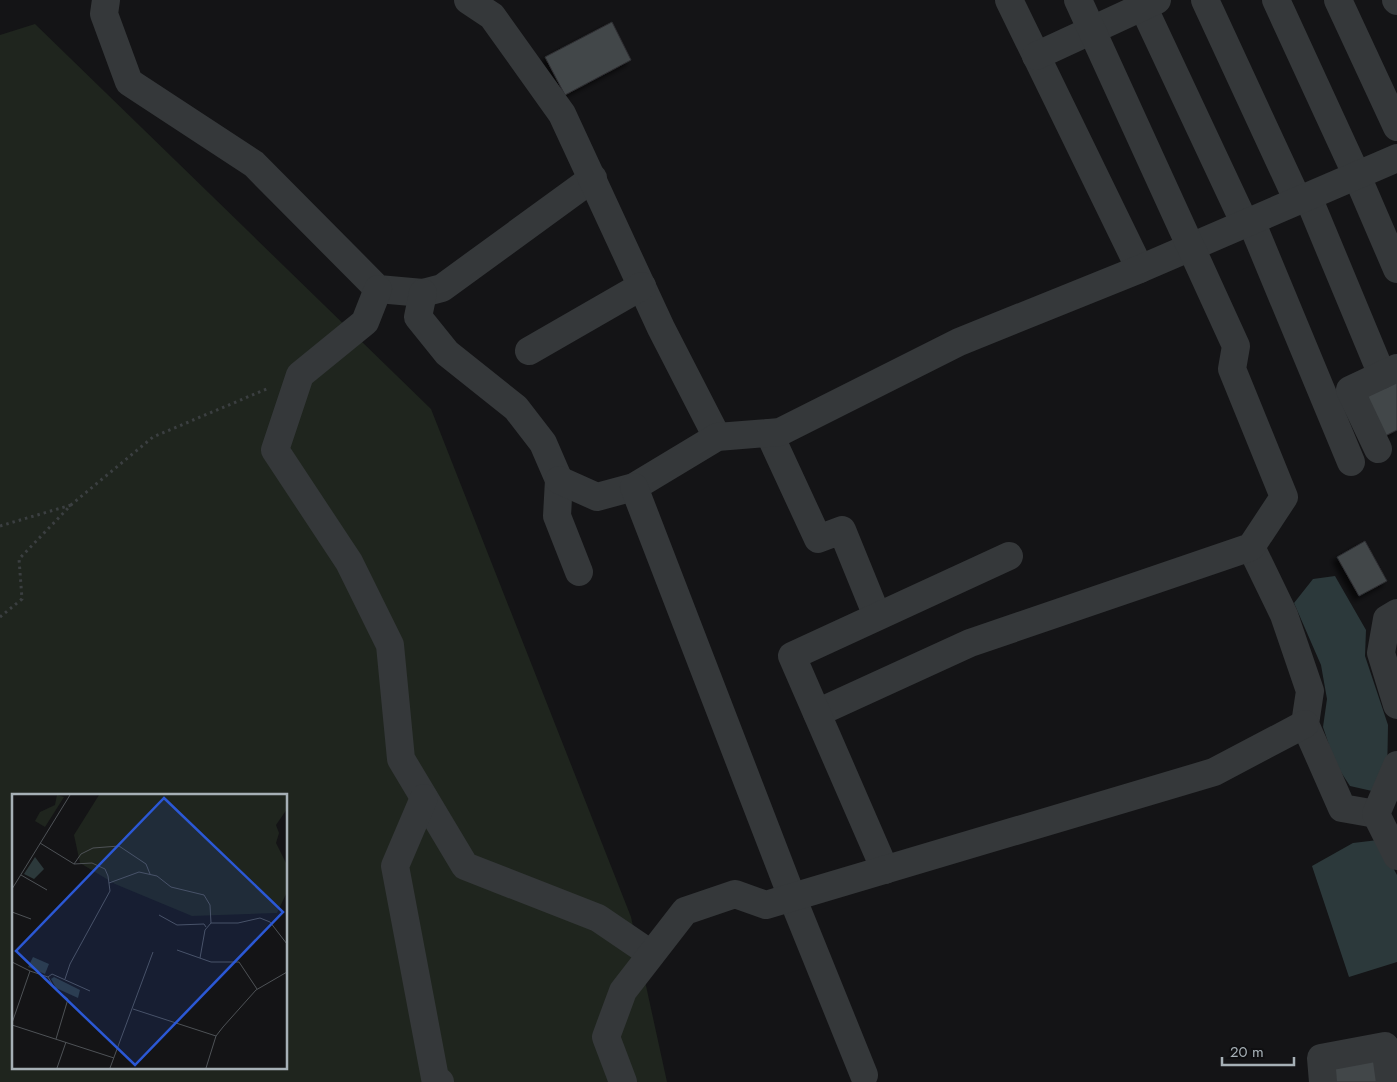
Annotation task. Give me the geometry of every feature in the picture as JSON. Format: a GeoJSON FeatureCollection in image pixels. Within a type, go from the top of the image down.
{"type":"FeatureCollection","features":[{"type":"Feature","properties":{"kind":"street"},"geometry":{"type":"LineString","coordinates":[[106,0],[104,14],[129,82],[254,164],[378,289],[423,293],[442,288],[593,178]]}},
{"type":"Feature","properties":{"kind":"street"},"geometry":{"type":"LineString","coordinates":[[468,0],[492,16],[562,114],[661,328],[717,437]]}},
{"type":"Feature","properties":{"kind":"street"},"geometry":{"type":"LineString","coordinates":[[1009,0],[1140,269]]}},
{"type":"Feature","properties":{"kind":"street"},"geometry":{"type":"LineString","coordinates":[[817,713],[970,643],[1251,547],[1284,498],[1232,369],[1236,346],[1078,0]]}},
{"type":"Feature","properties":{"kind":"street"},"geometry":{"type":"LineString","coordinates":[[1205,0],[1390,372],[1350,390],[1378,449]]}},
{"type":"Feature","properties":{"kind":"street"},"geometry":{"type":"LineString","coordinates":[[1276,0],[1357,176],[1397,269]]}},
{"type":"Feature","properties":{"kind":"street"},"geometry":{"type":"LineString","coordinates":[[1338,0],[1397,128]]}},
{"type":"Feature","properties":{"kind":"street"},"geometry":{"type":"LineString","coordinates":[[1036,56],[1147,2],[1248,223],[1351,462]]}},
{"type":"Feature","properties":{"kind":"street"},"geometry":{"type":"LineString","coordinates":[[559,480],[596,497],[634,486],[717,437],[775,432],[959,342],[1140,269],[1397,158]]}},
{"type":"Feature","properties":{"kind":"street"},"geometry":{"type":"LineString","coordinates":[[529,351],[642,286]]}},
{"type":"Feature","properties":{"kind":"street"},"geometry":{"type":"LineString","coordinates":[[378,289],[365,322],[300,374],[275,450],[349,562],[390,646],[401,759],[466,866],[598,918],[651,954]]}},
{"type":"Feature","properties":{"kind":"street"},"geometry":{"type":"LineString","coordinates":[[423,293],[418,317],[448,353],[516,408],[543,443],[559,480],[558,516],[579,572]]}},
{"type":"Feature","properties":{"kind":"street"},"geometry":{"type":"LineString","coordinates":[[775,432],[818,539],[842,530],[877,616]]}},
{"type":"Feature","properties":{"kind":"street"},"geometry":{"type":"LineString","coordinates":[[634,486],[792,897],[864,1076]]}},
{"type":"Feature","properties":{"kind":"street"},"geometry":{"type":"LineString","coordinates":[[1251,547],[1284,616],[1310,691],[1305,724],[1342,808],[1376,814]]}},
{"type":"Feature","properties":{"kind":"street"},"geometry":{"type":"LineString","coordinates":[[885,870],[792,656],[1009,556]]}},
{"type":"Feature","properties":{"kind":"street"},"geometry":{"type":"LineString","coordinates":[[1397,613],[1387,619],[1381,654],[1397,705]]}},
{"type":"Feature","properties":{"kind":"street"},"geometry":{"type":"LineString","coordinates":[[623,1082],[606,1037],[623,991],[685,911],[735,894],[766,905],[1214,772],[1305,724]]}},
{"type":"Feature","properties":{"kind":"street"},"geometry":{"type":"LineString","coordinates":[[1397,765],[1376,814],[1397,856]]}},
{"type":"Feature","properties":{"kind":"street"},"geometry":{"type":"LineString","coordinates":[[424,798],[395,866],[435,1078],[440,1082]]}},
{"type":"Feature","properties":{"kind":"street"},"geometry":{"type":"LineString","coordinates":[[1323,1082],[1321,1058],[1385,1046],[1390,1082]]}},
{"type":"Feature","properties":{"kind":"path"},"geometry":{"type":"LineString","coordinates":[[0,617],[22,599],[19,559],[72,504],[152,437],[300,374]]}},
{"type":"Feature","properties":{"kind":"path"},"geometry":{"type":"LineString","coordinates":[[0,526],[72,504]]}},
{"type":"Feature","properties":{"kind":"shaded area"},"geometry":{"type":"Polygon","coordinates":[[[35,24],[431,409],[631,917],[667,1082],[0,1082],[0,35],[35,24]]]}},
{"type":"Feature","properties":{"kind":"shaded area"},"geometry":{"type":"Polygon","coordinates":[[[1335,576],[1366,630],[1365,656],[1388,725],[1387,781],[1372,791],[1350,786],[1335,763],[1323,727],[1327,699],[1321,665],[1294,603],[1313,579],[1335,576]]]}},
{"type":"Feature","properties":{"kind":"shaded area"},"geometry":{"type":"Polygon","coordinates":[[[1378,840],[1397,875],[1397,962],[1349,977],[1312,866],[1353,843],[1378,840]]]}},
{"type":"Feature","properties":{"kind":"building"},"geometry":{"type":"Polygon","coordinates":[[[612,22],[631,60],[565,95],[545,57],[612,22]]]}},
{"type":"Feature","properties":{"kind":"building"},"geometry":{"type":"Polygon","coordinates":[[[1397,375],[1397,430],[1381,438],[1359,393],[1397,375]]]}},
{"type":"Feature","properties":{"kind":"building"},"geometry":{"type":"Polygon","coordinates":[[[1365,541],[1387,581],[1359,596],[1337,557],[1365,541]]]}},
{"type":"Feature","properties":{"kind":"building"},"geometry":{"type":"Polygon","coordinates":[[[1375,1051],[1381,1082],[1332,1082],[1328,1061],[1375,1051]]]}}]}
